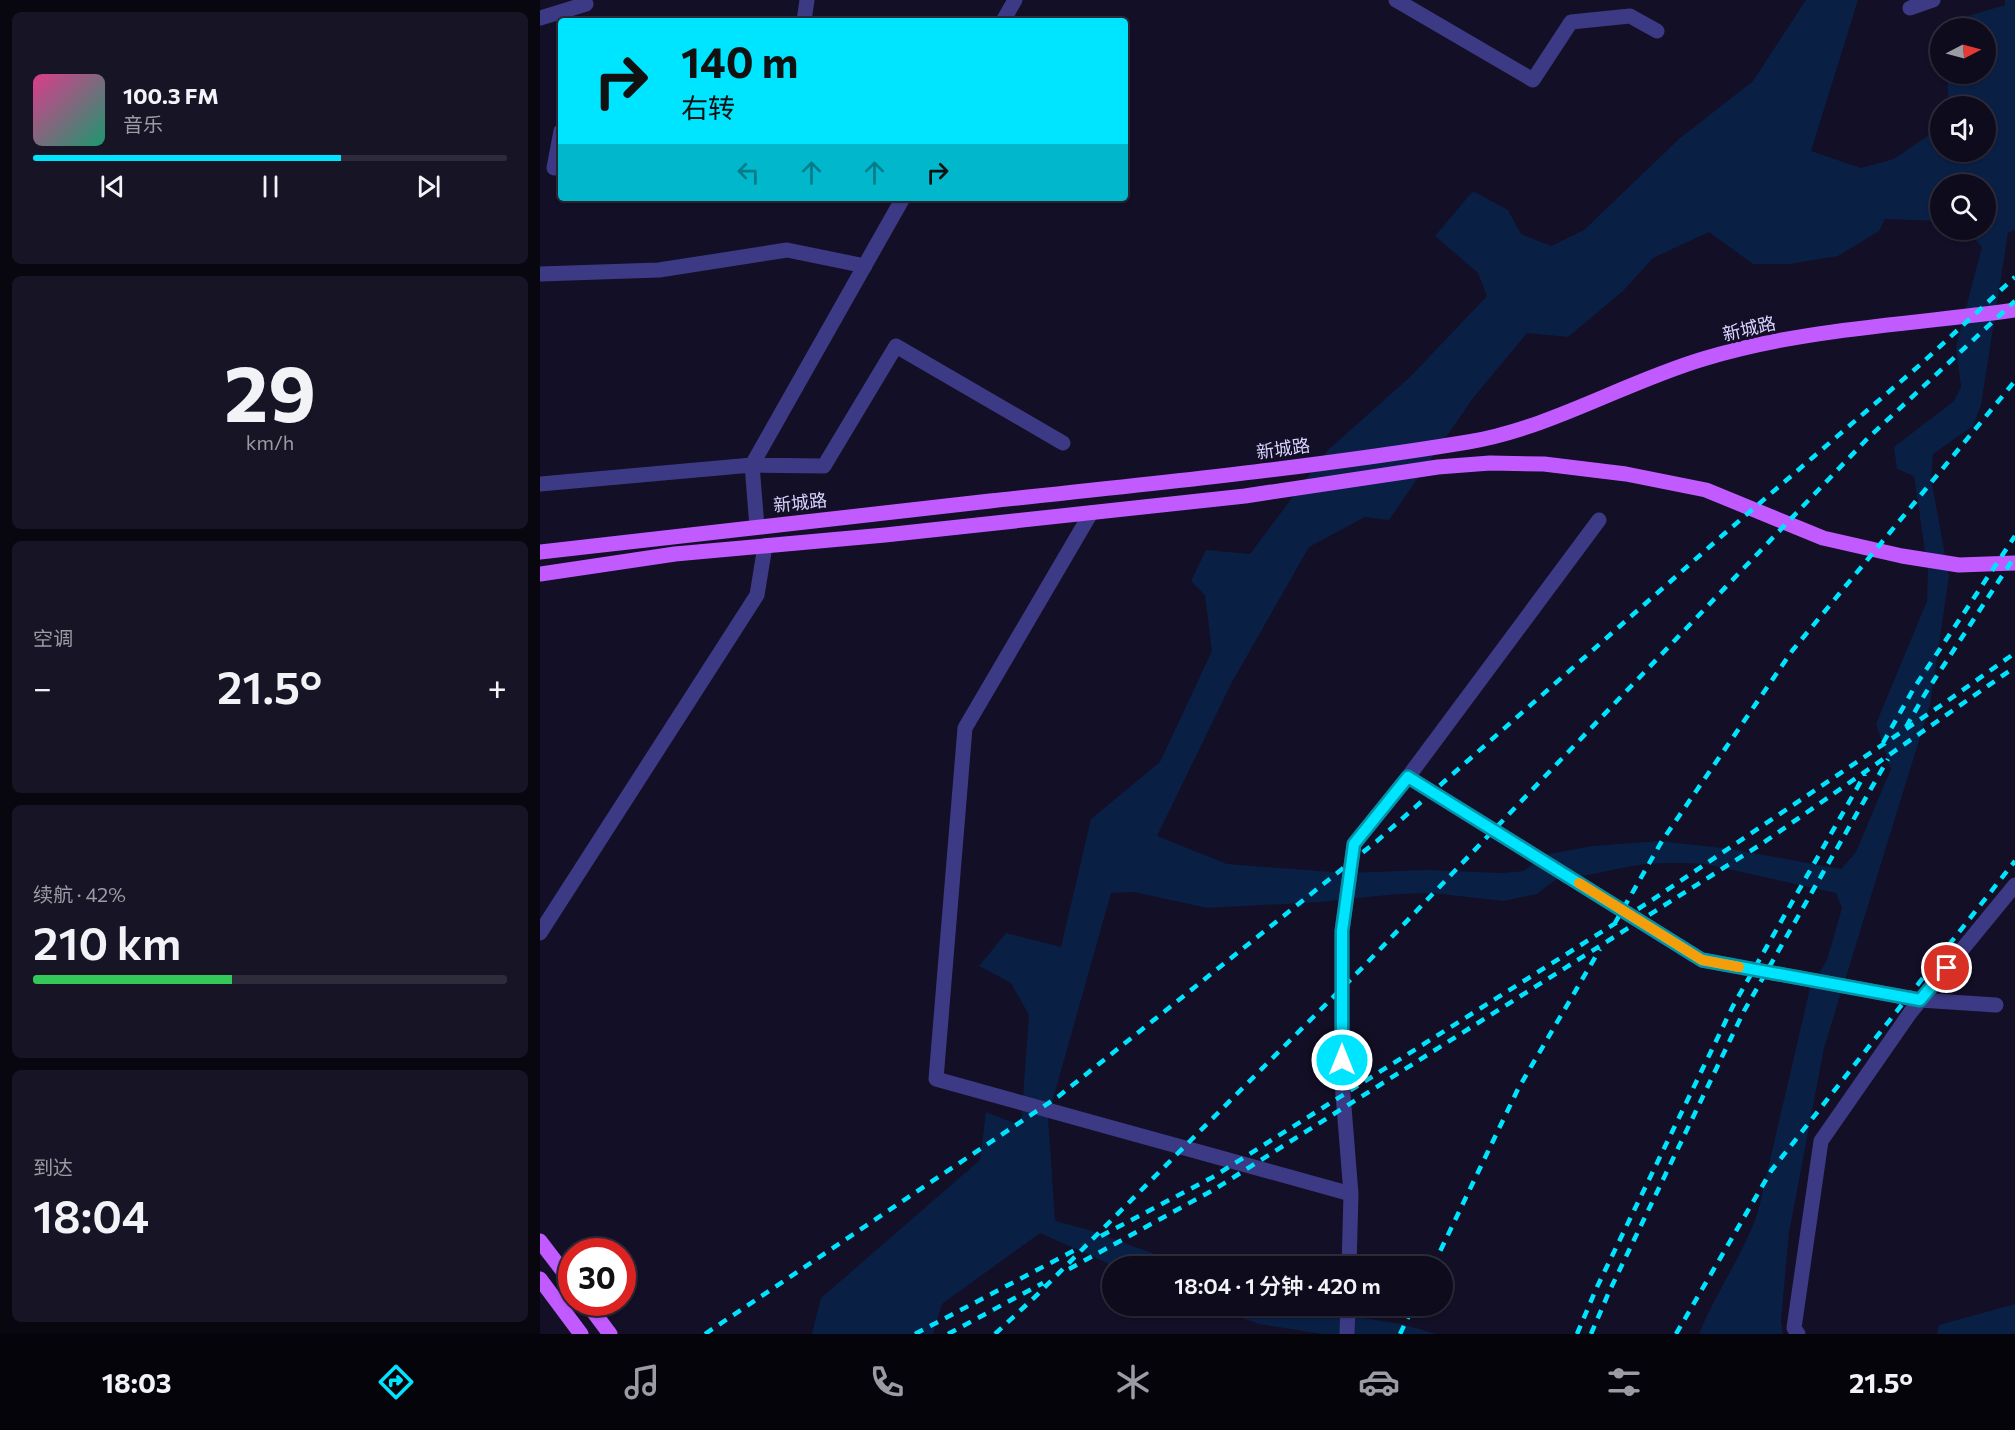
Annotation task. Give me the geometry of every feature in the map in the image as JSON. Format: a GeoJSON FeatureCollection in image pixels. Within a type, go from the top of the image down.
{"type":"FeatureCollection","features":[{"type":"Feature","properties":{"kind":"main road","name":"新城路"},"geometry":{"type":"LineString","coordinates":[[546,551],[1225,476],[1473,441],[1533,426],[1712,356],[1773,342],[1863,327],[2015,310]]}},
{"type":"Feature","properties":{"kind":"main road"},"geometry":{"type":"LineString","coordinates":[[543,573],[675,554],[1091,513],[1288,490],[1427,469],[1490,463],[1522,463],[1626,474],[1706,490],[1823,538],[1902,556],[1959,565],[2015,563]]}},
{"type":"Feature","properties":{"kind":"main road"},"geometry":{"type":"LineString","coordinates":[[540,1241],[558,1265]]}},
{"type":"Feature","properties":{"kind":"main road"},"geometry":{"type":"LineString","coordinates":[[540,1280],[581,1334]]}},
{"type":"Feature","properties":{"kind":"main road"},"geometry":{"type":"LineString","coordinates":[[596,1316],[610,1334]]}},
{"type":"Feature","properties":{"kind":"street"},"geometry":{"type":"LineString","coordinates":[[804,18],[807,0]]}},
{"type":"Feature","properties":{"kind":"street"},"geometry":{"type":"LineString","coordinates":[[1005,18],[1015,0]]}},
{"type":"Feature","properties":{"kind":"street"},"geometry":{"type":"LineString","coordinates":[[1396,0],[1533,80],[1571,22],[1630,16],[1657,31]]}},
{"type":"Feature","properties":{"kind":"street"},"geometry":{"type":"LineString","coordinates":[[1910,8],[1932,0]]}},
{"type":"Feature","properties":{"kind":"street"},"geometry":{"type":"LineString","coordinates":[[540,18],[586,2]]}},
{"type":"Feature","properties":{"kind":"street"},"geometry":{"type":"LineString","coordinates":[[583,18],[586,2]]}},
{"type":"Feature","properties":{"kind":"street"},"geometry":{"type":"LineString","coordinates":[[552,169],[558,144]]}},
{"type":"Feature","properties":{"kind":"street"},"geometry":{"type":"LineString","coordinates":[[757,527],[752,465],[901,201]]}},
{"type":"Feature","properties":{"kind":"street"},"geometry":{"type":"LineString","coordinates":[[540,274],[659,270],[787,250],[865,266]]}},
{"type":"Feature","properties":{"kind":"street"},"geometry":{"type":"LineString","coordinates":[[540,484],[752,465],[824,466],[896,346],[1063,443]]}},
{"type":"Feature","properties":{"kind":"street"},"geometry":{"type":"LineString","coordinates":[[1091,513],[965,728],[936,1079],[1351,1194]]}},
{"type":"Feature","properties":{"kind":"street"},"geometry":{"type":"LineString","coordinates":[[1349,1256],[1351,1194],[1342,1082],[1342,931],[1354,844],[1408,777],[1599,520]]}},
{"type":"Feature","properties":{"kind":"street"},"geometry":{"type":"LineString","coordinates":[[540,933],[757,595],[765,546]]}},
{"type":"Feature","properties":{"kind":"street"},"geometry":{"type":"LineString","coordinates":[[1408,777],[1702,960],[1920,1000],[1996,1005]]}},
{"type":"Feature","properties":{"kind":"street"},"geometry":{"type":"LineString","coordinates":[[1798,1334],[1794,1328],[1821,1141],[1920,1000],[2015,885]]}},
{"type":"Feature","properties":{"kind":"street"},"geometry":{"type":"LineString","coordinates":[[1347,1334],[1348,1316]]}},
{"type":"Feature","properties":{"kind":"water"},"geometry":{"type":"Polygon","coordinates":[[[1806,0],[1858,0],[1811,151],[1861,168],[1894,159],[1930,134],[1930,162],[1996,162],[1996,96],[1948,96],[1948,84],[1996,84],[1996,18],[1962,18],[2005,5],[2005,0],[2015,0],[2015,230],[2008,233],[1981,405],[1973,426],[1933,454],[1931,479],[1949,576],[1930,705],[1824,1048],[1789,1233],[1781,1320],[1783,1334],[1699,1334],[1758,1212],[1810,988],[1827,960],[1842,908],[1836,893],[1705,864],[1669,863],[1559,877],[1537,894],[1504,901],[1431,893],[1207,908],[1134,892],[1111,893],[1048,1117],[1055,1221],[1086,1229],[1160,1256],[1102,1256],[1102,1261],[1040,1233],[942,1304],[933,1334],[812,1334],[821,1298],[980,1160],[986,1112],[1021,1126],[1029,1015],[1011,983],[979,966],[1006,933],[1061,947],[1091,819],[1160,762],[1212,651],[1205,595],[1191,581],[1206,550],[1250,554],[1328,450],[1410,377],[1487,296],[1478,273],[1435,236],[1473,191],[1508,210],[1521,234],[1551,246],[1584,230],[1679,139],[1753,81],[1806,0]],[[1930,174],[1930,221],[1885,219],[1879,231],[1838,256],[1789,264],[1753,264],[1709,232],[1653,258],[1623,291],[1568,337],[1527,333],[1473,398],[1389,520],[1365,517],[1309,547],[1231,684],[1157,836],[1227,864],[1346,873],[1427,870],[1502,873],[1524,871],[1544,855],[1592,846],[1660,841],[1731,849],[1841,869],[1856,852],[1891,769],[1876,724],[1927,601],[1928,571],[1914,476],[1897,469],[1894,447],[1954,401],[1961,387],[1956,346],[1982,247],[1975,240],[1996,240],[1996,174],[1930,174]]]}},
{"type":"Feature","properties":{"kind":"water"},"geometry":{"type":"Polygon","coordinates":[[[2015,1304],[2015,1334],[1937,1334],[1939,1325],[2015,1304]]]}},
{"type":"Feature","properties":{"kind":"water"},"geometry":{"type":"Polygon","coordinates":[[[1237,1316],[1354,1316],[1401,1324],[1437,1334],[1322,1334],[1259,1324],[1237,1316]]]}},
{"type":"Feature","properties":{"kind":"railway"},"geometry":{"type":"LineString","coordinates":[[705,1334],[1059,1096],[1377,841],[1724,534],[1921,364],[2015,277]]}},
{"type":"Feature","properties":{"kind":"railway"},"geometry":{"type":"LineString","coordinates":[[995,1334],[1037,1295],[1363,967],[1868,438],[2015,301]]}},
{"type":"Feature","properties":{"kind":"railway"},"geometry":{"type":"LineString","coordinates":[[1615,923],[1662,841],[1792,651],[2015,381]]}},
{"type":"Feature","properties":{"kind":"railway"},"geometry":{"type":"LineString","coordinates":[[1883,743],[1914,688],[2015,536]]}},
{"type":"Feature","properties":{"kind":"railway"},"geometry":{"type":"LineString","coordinates":[[1906,727],[2015,556]]}},
{"type":"Feature","properties":{"kind":"railway"},"geometry":{"type":"LineString","coordinates":[[1101,1236],[1213,1177],[1649,902],[2015,653]]}},
{"type":"Feature","properties":{"kind":"railway"},"geometry":{"type":"LineString","coordinates":[[1069,1269],[1215,1189],[1763,843],[2015,667]]}},
{"type":"Feature","properties":{"kind":"railway"},"geometry":{"type":"LineString","coordinates":[[1591,1334],[1744,1011],[1888,759]]}},
{"type":"Feature","properties":{"kind":"railway"},"geometry":{"type":"LineString","coordinates":[[1577,1334],[1597,1287],[1733,1006],[1865,774]]}},
{"type":"Feature","properties":{"kind":"railway"},"geometry":{"type":"LineString","coordinates":[[1676,1334],[1771,1171],[2015,861]]}},
{"type":"Feature","properties":{"kind":"railway"},"geometry":{"type":"LineString","coordinates":[[1438,1256],[1518,1089],[1600,949]]}},
{"type":"Feature","properties":{"kind":"railway"},"geometry":{"type":"LineString","coordinates":[[915,1334],[1077,1249]]}},
{"type":"Feature","properties":{"kind":"railway"},"geometry":{"type":"LineString","coordinates":[[948,1334],[1043,1283]]}},
{"type":"Feature","properties":{"kind":"railway"},"geometry":{"type":"LineString","coordinates":[[1400,1334],[1409,1316]]}},
{"type":"Feature","properties":{"kind":"slow traffic"},"geometry":{"type":"LineString","coordinates":[[1579,883],[1702,960],[1739,967]]}},
{"type":"Feature","properties":{"kind":"route"},"geometry":{"type":"LineString","coordinates":[[1342,1060],[1342,931],[1354,844],[1408,777],[1702,960],[1920,1000],[1947,968]]}}]}
